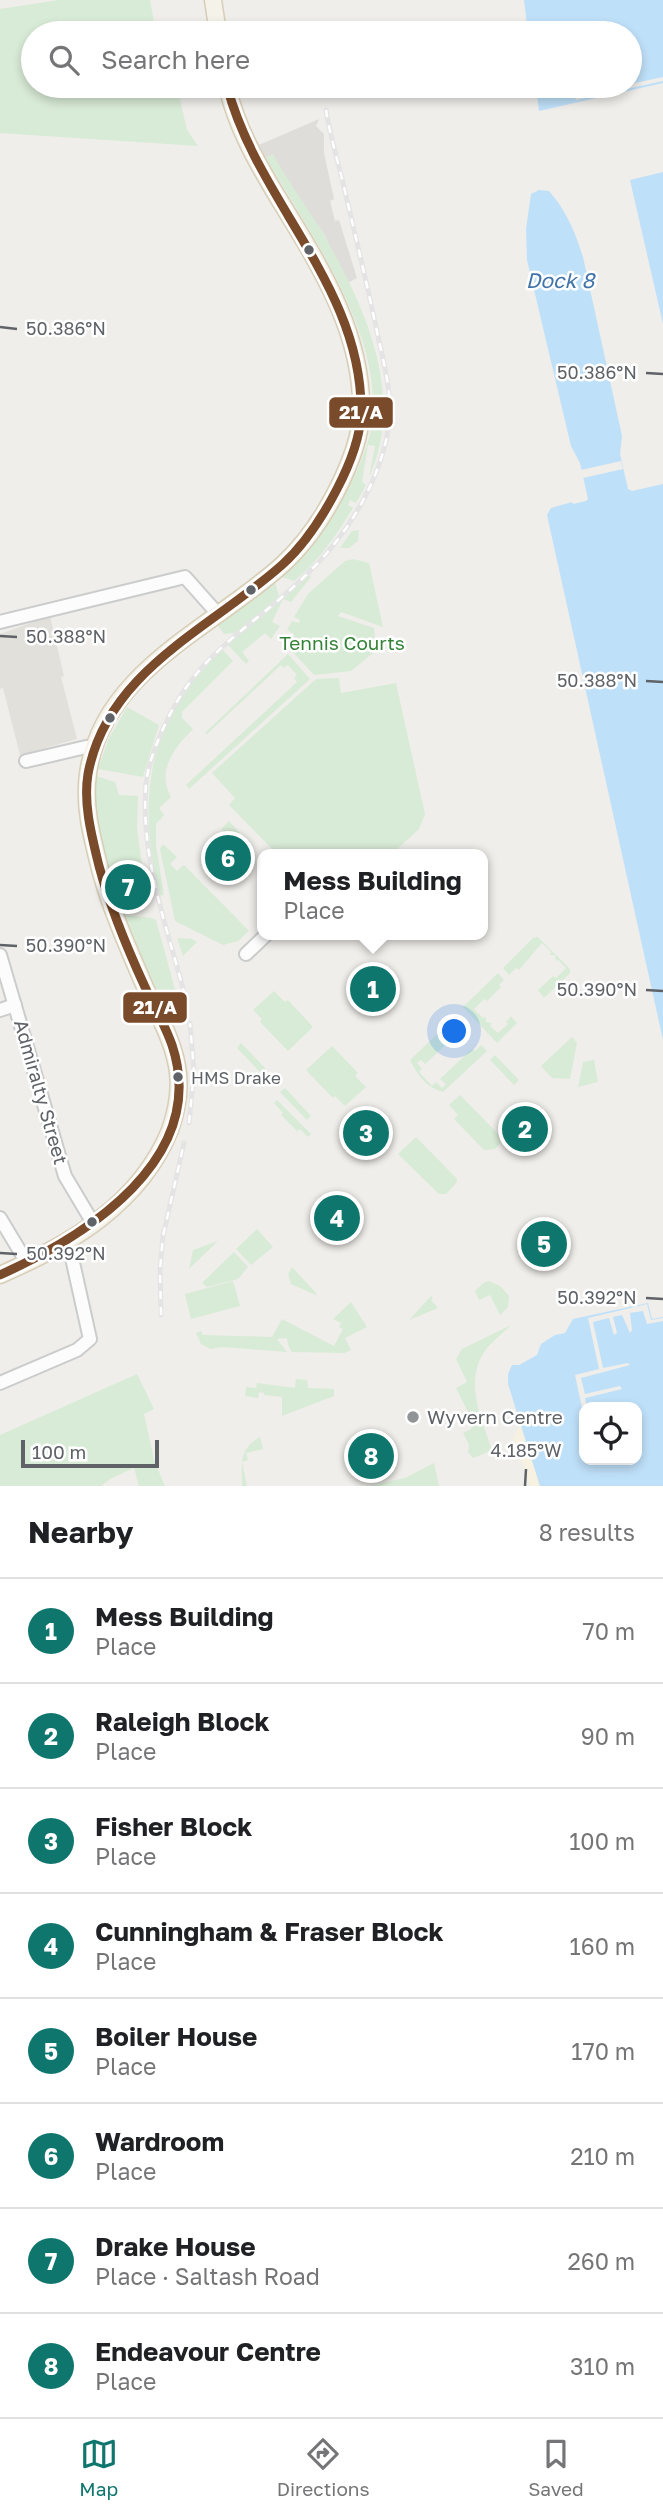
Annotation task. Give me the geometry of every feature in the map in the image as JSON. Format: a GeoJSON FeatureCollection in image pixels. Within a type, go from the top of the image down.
{"type":"FeatureCollection","features":[{"type":"Feature","properties":{"kind":"main road"},"geometry":{"type":"LineString","coordinates":[[213,0],[216,21]]}},
{"type":"Feature","properties":{"kind":"main road"},"geometry":{"type":"LineString","coordinates":[[0,1275],[68,1240],[115,1208],[158,1157],[173,1121],[179,1090],[178,1069],[166,1031],[126,941],[93,844],[86,789],[94,747],[102,729],[129,690],[173,646],[284,564],[336,493],[357,440],[361,406],[357,360],[348,329],[328,284],[245,138],[230,98]]}},
{"type":"Feature","properties":{"kind":"street"},"geometry":{"type":"LineString","coordinates":[[0,622],[185,577],[217,613]]}},
{"type":"Feature","properties":{"kind":"street"},"geometry":{"type":"LineString","coordinates":[[26,761],[94,747]]}},
{"type":"Feature","properties":{"kind":"street"},"geometry":{"type":"LineString","coordinates":[[246,954],[261,940]]}},
{"type":"Feature","properties":{"kind":"street","name":"Admiralty Street"},"geometry":{"type":"LineString","coordinates":[[0,955],[65,1176],[93,1223]]}},
{"type":"Feature","properties":{"kind":"street"},"geometry":{"type":"LineString","coordinates":[[0,1010],[15,1005]]}},
{"type":"Feature","properties":{"kind":"street"},"geometry":{"type":"LineString","coordinates":[[0,1218],[27,1263]]}},
{"type":"Feature","properties":{"kind":"street"},"geometry":{"type":"LineString","coordinates":[[0,1383],[76,1350],[90,1339],[68,1240]]}},
{"type":"Feature","properties":{"kind":"shaded area"},"geometry":{"type":"Polygon","coordinates":[[[319,119],[316,126],[324,134],[324,153],[334,199],[330,201],[335,221],[339,220],[357,278],[348,283],[324,234],[290,186],[273,155],[266,158],[259,145],[319,119]]]}},
{"type":"Feature","properties":{"kind":"shaded area"},"geometry":{"type":"Polygon","coordinates":[[[50,616],[64,676],[61,677],[77,739],[20,755],[3,688],[0,689],[0,634],[50,616]]]}},
{"type":"Feature","properties":{"kind":"green space"},"geometry":{"type":"Polygon","coordinates":[[[59,0],[150,0],[154,21],[21,21],[21,98],[180,98],[187,130],[198,146],[0,133],[0,9],[59,0]]]}},
{"type":"Feature","properties":{"kind":"green space"},"geometry":{"type":"Polygon","coordinates":[[[273,154],[324,235],[354,292],[376,353],[382,384],[383,415],[379,446],[369,477],[375,446],[368,445],[362,482],[366,485],[356,503],[350,500],[348,505],[353,508],[326,547],[294,581],[282,577],[326,527],[362,458],[372,422],[372,388],[366,354],[355,319],[321,251],[266,158],[273,154]]]}},
{"type":"Feature","properties":{"kind":"green space"},"geometry":{"type":"Polygon","coordinates":[[[359,530],[358,541],[349,548],[340,548],[352,531],[359,530]]]}},
{"type":"Feature","properties":{"kind":"green space","name":"Tennis Courts"},"geometry":{"type":"Polygon","coordinates":[[[353,559],[369,563],[383,627],[341,612],[338,616],[374,628],[375,639],[370,640],[373,653],[351,671],[314,675],[291,650],[294,634],[287,630],[292,621],[299,623],[300,620],[294,617],[308,594],[345,561],[353,559]]]}},
{"type":"Feature","properties":{"kind":"green space"},"geometry":{"type":"Polygon","coordinates":[[[309,575],[311,577],[291,602],[283,599],[272,622],[280,626],[271,639],[265,633],[242,652],[249,661],[246,664],[227,644],[237,635],[224,634],[217,625],[275,583],[280,599],[309,575]]]}},
{"type":"Feature","properties":{"kind":"green space"},"geometry":{"type":"Polygon","coordinates":[[[222,649],[233,661],[182,712],[182,718],[193,729],[174,751],[167,768],[167,787],[171,797],[159,808],[164,815],[156,824],[156,845],[164,895],[159,896],[149,824],[149,793],[154,763],[163,734],[177,706],[222,649]]]}},
{"type":"Feature","properties":{"kind":"green space"},"geometry":{"type":"Polygon","coordinates":[[[288,654],[310,679],[189,789],[186,785],[297,682],[294,678],[297,675],[288,665],[284,668],[281,665],[205,733],[288,654]]]}},
{"type":"Feature","properties":{"kind":"green space"},"geometry":{"type":"Polygon","coordinates":[[[339,678],[341,693],[396,683],[425,814],[419,829],[397,849],[272,849],[229,805],[235,798],[212,773],[316,679],[339,678]]]}},
{"type":"Feature","properties":{"kind":"green space"},"geometry":{"type":"Polygon","coordinates":[[[127,707],[159,725],[143,777],[98,769],[108,740],[127,707]]]}},
{"type":"Feature","properties":{"kind":"green space"},"geometry":{"type":"Polygon","coordinates":[[[96,776],[115,782],[119,795],[138,796],[137,828],[143,872],[112,877],[96,814],[96,776]]]}},
{"type":"Feature","properties":{"kind":"green space"},"geometry":{"type":"Polygon","coordinates":[[[229,821],[240,833],[235,838],[239,842],[236,845],[221,829],[229,821]]]}},
{"type":"Feature","properties":{"kind":"green space"},"geometry":{"type":"Polygon","coordinates":[[[163,844],[177,857],[170,864],[177,871],[184,865],[249,931],[238,941],[223,945],[175,921],[160,849],[163,844]]]}},
{"type":"Feature","properties":{"kind":"green space"},"geometry":{"type":"Polygon","coordinates":[[[125,914],[156,920],[176,993],[164,1003],[144,963],[125,914]]]}},
{"type":"Feature","properties":{"kind":"green space"},"geometry":{"type":"Polygon","coordinates":[[[538,937],[570,969],[570,973],[544,998],[538,990],[566,968],[556,961],[555,955],[550,955],[551,952],[542,943],[519,970],[516,968],[509,975],[503,968],[533,938],[538,937]]]}},
{"type":"Feature","properties":{"kind":"green space"},"geometry":{"type":"Polygon","coordinates":[[[177,938],[192,939],[197,942],[183,956],[177,938]]]}},
{"type":"Feature","properties":{"kind":"green space"},"geometry":{"type":"Polygon","coordinates":[[[498,973],[504,980],[499,985],[501,987],[474,1009],[483,1018],[486,1017],[486,1022],[492,1023],[490,1026],[498,1033],[508,1024],[506,1022],[511,1016],[517,1023],[497,1043],[463,1007],[498,973]]]}},
{"type":"Feature","properties":{"kind":"green space"},"geometry":{"type":"Polygon","coordinates":[[[274,991],[285,1002],[288,1000],[313,1027],[288,1051],[260,1022],[262,1019],[253,1010],[274,991]]]}},
{"type":"Feature","properties":{"kind":"green space"},"geometry":{"type":"Polygon","coordinates":[[[450,1022],[457,1034],[425,1064],[421,1060],[417,1063],[422,1069],[419,1072],[432,1086],[436,1082],[442,1088],[446,1084],[440,1079],[472,1049],[475,1051],[481,1045],[487,1051],[443,1092],[432,1087],[423,1080],[410,1060],[450,1022]]]}},
{"type":"Feature","properties":{"kind":"green space"},"geometry":{"type":"Polygon","coordinates":[[[572,1037],[577,1043],[570,1079],[552,1078],[541,1066],[572,1037]]]}},
{"type":"Feature","properties":{"kind":"green space"},"geometry":{"type":"Polygon","coordinates":[[[241,1043],[266,1069],[262,1074],[237,1048],[241,1043]]]}},
{"type":"Feature","properties":{"kind":"green space"},"geometry":{"type":"Polygon","coordinates":[[[332,1046],[358,1073],[355,1076],[366,1087],[345,1106],[335,1096],[333,1098],[306,1070],[332,1046]]]}},
{"type":"Feature","properties":{"kind":"green space"},"geometry":{"type":"Polygon","coordinates":[[[495,1055],[519,1080],[514,1085],[490,1060],[495,1055]]]}},
{"type":"Feature","properties":{"kind":"green space"},"geometry":{"type":"Polygon","coordinates":[[[594,1060],[598,1082],[578,1087],[583,1062],[594,1060]]]}},
{"type":"Feature","properties":{"kind":"green space"},"geometry":{"type":"Polygon","coordinates":[[[285,1088],[311,1116],[307,1120],[280,1092],[285,1088]]]}},
{"type":"Feature","properties":{"kind":"green space"},"geometry":{"type":"Polygon","coordinates":[[[460,1095],[499,1135],[500,1144],[495,1149],[484,1150],[454,1119],[458,1115],[449,1105],[460,1095]]]}},
{"type":"Feature","properties":{"kind":"green space"},"geometry":{"type":"Polygon","coordinates":[[[277,1100],[311,1134],[308,1137],[300,1129],[297,1131],[281,1115],[283,1113],[274,1103],[277,1100]]]}},
{"type":"Feature","properties":{"kind":"green space"},"geometry":{"type":"Polygon","coordinates":[[[416,1137],[457,1179],[446,1194],[439,1194],[398,1154],[416,1137]]]}},
{"type":"Feature","properties":{"kind":"green space"},"geometry":{"type":"Polygon","coordinates":[[[257,1229],[273,1247],[251,1265],[236,1249],[257,1229]]]}},
{"type":"Feature","properties":{"kind":"green space"},"geometry":{"type":"Polygon","coordinates":[[[218,1241],[189,1269],[193,1250],[218,1241]]]}},
{"type":"Feature","properties":{"kind":"green space"},"geometry":{"type":"Polygon","coordinates":[[[234,1252],[248,1267],[238,1279],[207,1287],[202,1283],[234,1252]]]}},
{"type":"Feature","properties":{"kind":"green space"},"geometry":{"type":"Polygon","coordinates":[[[292,1267],[316,1295],[291,1284],[288,1274],[292,1267]]]}},
{"type":"Feature","properties":{"kind":"green space"},"geometry":{"type":"Polygon","coordinates":[[[233,1281],[240,1306],[191,1319],[185,1294],[233,1281]]]}},
{"type":"Feature","properties":{"kind":"green space"},"geometry":{"type":"Polygon","coordinates":[[[489,1281],[500,1286],[509,1296],[508,1307],[500,1315],[490,1295],[479,1300],[475,1291],[489,1281]]]}},
{"type":"Feature","properties":{"kind":"green space"},"geometry":{"type":"Polygon","coordinates":[[[431,1296],[438,1308],[409,1320],[431,1296]]]}},
{"type":"Feature","properties":{"kind":"green space"},"geometry":{"type":"Polygon","coordinates":[[[351,1302],[367,1327],[345,1338],[351,1350],[345,1353],[292,1352],[287,1338],[277,1339],[287,1352],[222,1347],[210,1349],[201,1344],[196,1333],[201,1331],[203,1335],[272,1337],[282,1319],[334,1346],[343,1329],[339,1327],[341,1323],[333,1319],[351,1302]]]}},
{"type":"Feature","properties":{"kind":"green space"},"geometry":{"type":"Polygon","coordinates":[[[511,1325],[487,1348],[476,1374],[476,1400],[493,1453],[490,1455],[488,1452],[473,1458],[468,1452],[469,1445],[463,1433],[471,1429],[473,1422],[456,1388],[467,1382],[456,1359],[462,1349],[511,1325]]]}},
{"type":"Feature","properties":{"kind":"green space"},"geometry":{"type":"Polygon","coordinates":[[[137,1374],[154,1409],[144,1414],[154,1460],[165,1486],[139,1486],[134,1468],[101,1486],[0,1486],[0,1435],[137,1374]]]}},
{"type":"Feature","properties":{"kind":"green space"},"geometry":{"type":"Polygon","coordinates":[[[296,1379],[307,1380],[308,1388],[334,1389],[334,1396],[282,1416],[282,1397],[259,1392],[258,1398],[245,1396],[246,1387],[256,1388],[257,1383],[295,1388],[296,1379]]]}},
{"type":"Feature","properties":{"kind":"green space"},"geometry":{"type":"Polygon","coordinates":[[[260,1437],[263,1449],[246,1453],[248,1460],[242,1462],[248,1447],[260,1437]]]}},
{"type":"Feature","properties":{"kind":"green space"},"geometry":{"type":"Polygon","coordinates":[[[242,1462],[247,1486],[242,1486],[242,1462]]]}},
{"type":"Feature","properties":{"kind":"green space"},"geometry":{"type":"Polygon","coordinates":[[[434,1463],[439,1486],[369,1486],[405,1478],[434,1463]]]}},
{"type":"Feature","properties":{"kind":"sand"},"geometry":{"type":"Polygon","coordinates":[[[520,1426],[540,1486],[530,1486],[513,1437],[520,1426]]]}},
{"type":"Feature","properties":{"kind":"water"},"geometry":{"type":"Polygon","coordinates":[[[524,0],[663,0],[663,83],[642,88],[642,21],[527,21],[524,0]]]}},
{"type":"Feature","properties":{"kind":"water"},"geometry":{"type":"Polygon","coordinates":[[[537,98],[597,98],[539,111],[537,98]]]}},
{"type":"Feature","properties":{"kind":"water"},"geometry":{"type":"Polygon","coordinates":[[[663,172],[663,324],[630,180],[663,172]]]}},
{"type":"Feature","properties":{"kind":"water","name":"Dock 8"},"geometry":{"type":"Polygon","coordinates":[[[539,190],[549,191],[560,206],[583,257],[622,436],[620,454],[628,489],[632,491],[663,484],[663,1040],[547,515],[551,508],[588,499],[580,463],[571,446],[527,260],[526,229],[531,194],[539,190]]]}},
{"type":"Feature","properties":{"kind":"water"},"geometry":{"type":"Polygon","coordinates":[[[648,1303],[652,1319],[663,1317],[663,1486],[540,1486],[508,1384],[508,1374],[512,1365],[519,1365],[537,1355],[541,1344],[555,1335],[565,1333],[573,1319],[648,1303]]]}},
{"type":"Feature","properties":{"kind":"pier"},"geometry":{"type":"Polygon","coordinates":[[[663,77],[663,81],[642,86],[642,81],[663,77]]]}},
{"type":"Feature","properties":{"kind":"pier"},"geometry":{"type":"Polygon","coordinates":[[[621,461],[623,469],[583,478],[581,470],[621,461]]]}},
{"type":"Feature","properties":{"kind":"pier"},"geometry":{"type":"Polygon","coordinates":[[[647,1304],[651,1320],[663,1318],[663,1321],[647,1324],[643,1311],[630,1313],[630,1333],[622,1315],[613,1317],[617,1333],[614,1335],[609,1318],[593,1322],[603,1368],[628,1363],[630,1365],[581,1378],[585,1394],[620,1386],[622,1389],[585,1398],[586,1402],[581,1402],[575,1375],[599,1369],[588,1318],[647,1304]]]}},
{"type":"Feature","properties":{"kind":"railway"},"geometry":{"type":"LineString","coordinates":[[185,996],[156,892],[147,838],[146,784],[155,749],[176,703],[191,680],[226,644],[305,576],[346,528],[368,491],[388,431],[390,405],[384,366],[326,110]]}},
{"type":"Feature","properties":{"kind":"railway"},"geometry":{"type":"LineString","coordinates":[[189,1123],[194,1072],[190,1023]]}},
{"type":"Feature","properties":{"kind":"railway"},"geometry":{"type":"LineString","coordinates":[[161,1315],[160,1270],[163,1236],[184,1143]]}},
{"type":"Feature","properties":{"kind":"transit line","name":"21/A"},"geometry":{"type":"LineString","coordinates":[[0,1275],[34,1259],[102,1215],[132,1188],[157,1158],[173,1124],[179,1086],[172,1045],[119,927],[103,881],[91,832],[87,785],[99,738],[116,706],[139,679],[166,654],[283,564],[307,538],[337,489],[350,462],[359,433],[361,414],[357,368],[346,326],[328,285],[261,168],[241,128],[231,98]]}},
{"type":"Feature","properties":{"kind":"place","name":"Wardroom"},"geometry":{"type":"Point","coordinates":[228,858]}},
{"type":"Feature","properties":{"kind":"place","name":"Drake House"},"geometry":{"type":"Point","coordinates":[128,887]}},
{"type":"Feature","properties":{"kind":"place","name":"Mess Building"},"geometry":{"type":"Point","coordinates":[373,989]}},
{"type":"Feature","properties":{"kind":"place","name":"HMS Drake"},"geometry":{"type":"Point","coordinates":[178,1077]}},
{"type":"Feature","properties":{"kind":"place","name":"Raleigh Block"},"geometry":{"type":"Point","coordinates":[525,1129]}},
{"type":"Feature","properties":{"kind":"place","name":"Fisher Block"},"geometry":{"type":"Point","coordinates":[366,1133]}},
{"type":"Feature","properties":{"kind":"place","name":"Cunningham & Fraser Block"},"geometry":{"type":"Point","coordinates":[337,1218]}},
{"type":"Feature","properties":{"kind":"place","name":"Boiler House"},"geometry":{"type":"Point","coordinates":[544,1244]}},
{"type":"Feature","properties":{"kind":"place","name":"Wyvern Centre"},"geometry":{"type":"Point","coordinates":[413,1417]}},
{"type":"Feature","properties":{"kind":"place","name":"Endeavour Centre"},"geometry":{"type":"Point","coordinates":[371,1456]}}]}
